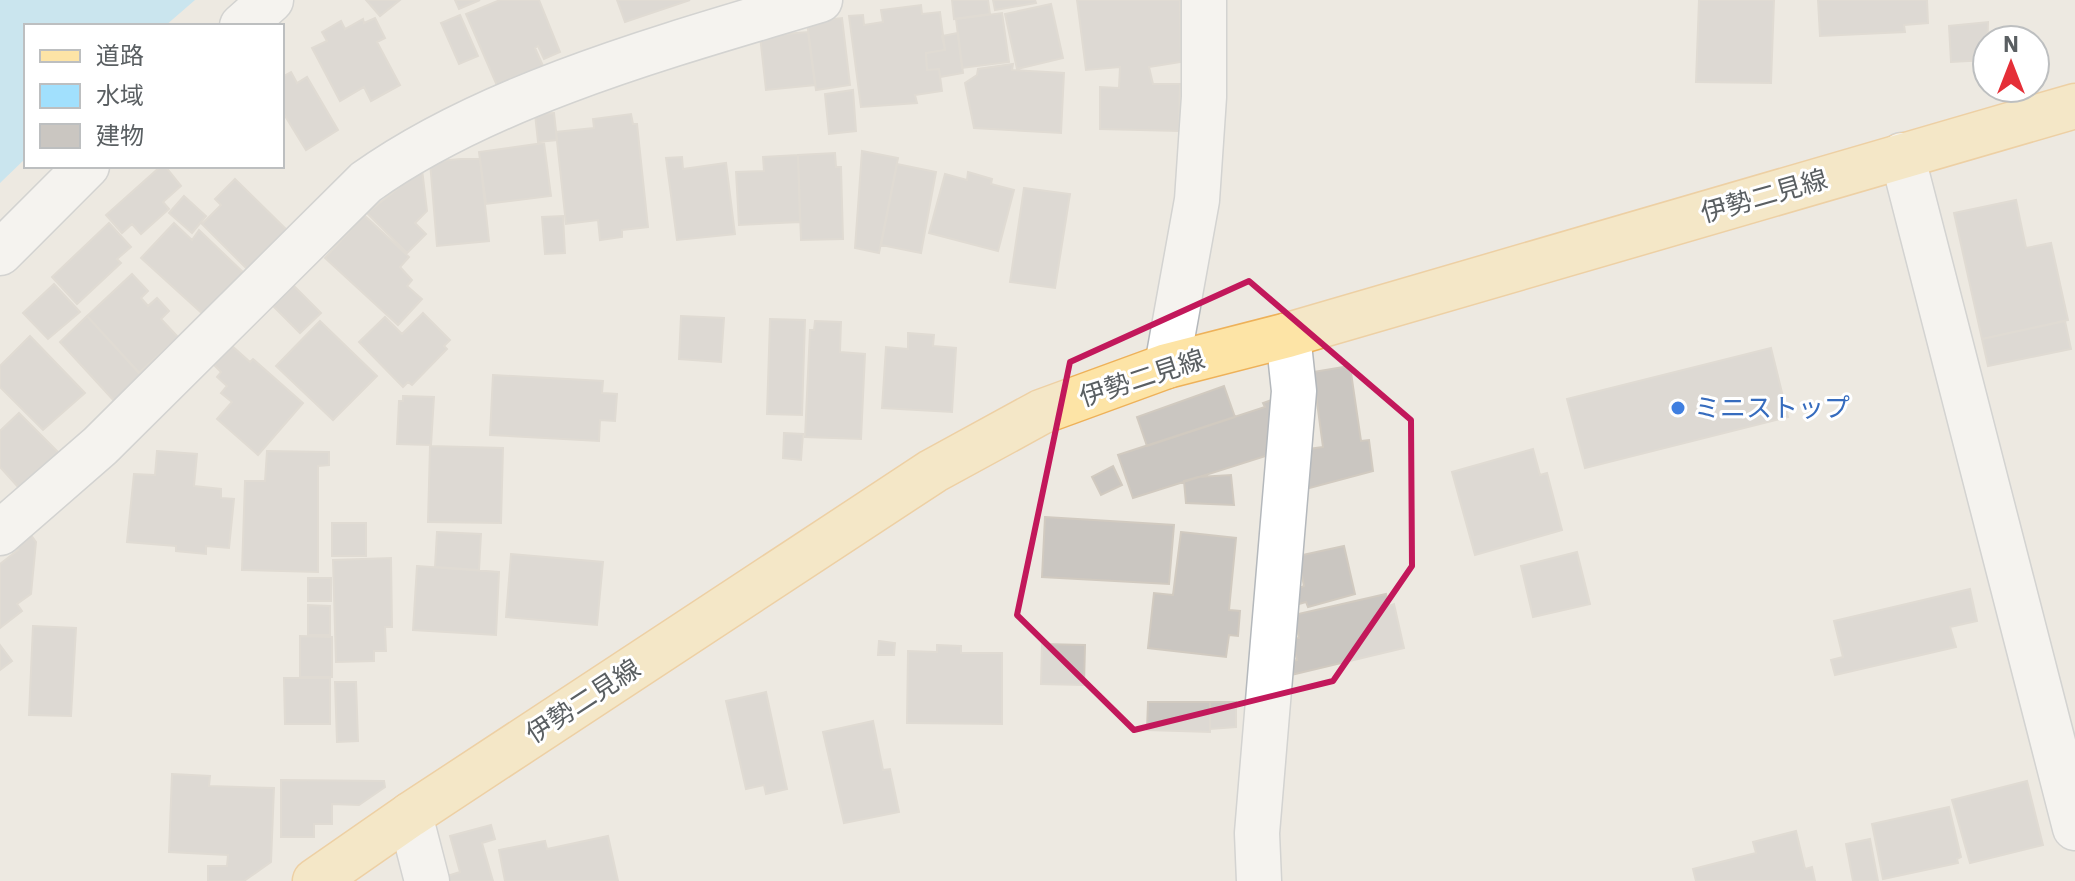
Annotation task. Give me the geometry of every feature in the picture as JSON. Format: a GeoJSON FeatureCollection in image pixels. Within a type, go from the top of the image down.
{"type":"FeatureCollection","features":[{"type":"Feature","properties":{"kind":"main road","name":"伊勢二見線"},"geometry":{"type":"LineString","coordinates":[[315,881],[410,815],[933,471],[1041,412],[1167,366],[1288,335],[2075,106]]}},
{"type":"Feature","properties":{"kind":"street"},"geometry":{"type":"LineString","coordinates":[[244,24],[271,0]]}},
{"type":"Feature","properties":{"kind":"street"},"geometry":{"type":"LineString","coordinates":[[0,533],[100,446],[366,182],[396,161],[437,138],[566,82],[820,0]]}},
{"type":"Feature","properties":{"kind":"street"},"geometry":{"type":"LineString","coordinates":[[1167,366],[1199,175],[1204,97],[1204,0]]}},
{"type":"Feature","properties":{"kind":"street"},"geometry":{"type":"LineString","coordinates":[[1902,155],[2075,828]]}},
{"type":"Feature","properties":{"kind":"street"},"geometry":{"type":"LineString","coordinates":[[0,253],[85,168]]}},
{"type":"Feature","properties":{"kind":"street"},"geometry":{"type":"LineString","coordinates":[[1259,881],[1257,833],[1294,391],[1288,335]]}},
{"type":"Feature","properties":{"kind":"street"},"geometry":{"type":"LineString","coordinates":[[410,815],[427,881]]}},
{"type":"Feature","properties":{"kind":"highlighted area"},"geometry":{"type":"Polygon","coordinates":[[[1249,281],[1411,420],[1412,566],[1333,681],[1134,730],[1017,615],[1070,362],[1249,281]]]}},
{"type":"Feature","properties":{"kind":"water"},"geometry":{"type":"Polygon","coordinates":[[[0,0],[195,0],[167,24],[24,24],[24,160],[0,183],[0,0]]]}},
{"type":"Feature","properties":{"kind":"building"},"geometry":{"type":"Polygon","coordinates":[[[366,0],[400,0],[380,16],[366,0]]]}},
{"type":"Feature","properties":{"kind":"building"},"geometry":{"type":"Polygon","coordinates":[[[455,0],[480,0],[459,9],[455,0]]]}},
{"type":"Feature","properties":{"kind":"building"},"geometry":{"type":"Polygon","coordinates":[[[500,0],[539,0],[560,52],[544,59],[538,46],[535,48],[544,68],[498,88],[466,14],[500,0]]]}},
{"type":"Feature","properties":{"kind":"building"},"geometry":{"type":"Polygon","coordinates":[[[617,0],[690,0],[625,22],[617,0]]]}},
{"type":"Feature","properties":{"kind":"building"},"geometry":{"type":"Polygon","coordinates":[[[952,0],[988,0],[990,14],[954,19],[952,0]]]}},
{"type":"Feature","properties":{"kind":"building"},"geometry":{"type":"Polygon","coordinates":[[[993,0],[1035,0],[1036,3],[995,10],[993,0]]]}},
{"type":"Feature","properties":{"kind":"building"},"geometry":{"type":"Polygon","coordinates":[[[1077,0],[1180,0],[1181,62],[1149,67],[1153,84],[1180,84],[1179,131],[1100,129],[1100,87],[1119,88],[1120,67],[1086,70],[1077,0]]]}},
{"type":"Feature","properties":{"kind":"building"},"geometry":{"type":"Polygon","coordinates":[[[1699,0],[1774,0],[1771,83],[1696,82],[1699,0]]]}},
{"type":"Feature","properties":{"kind":"building"},"geometry":{"type":"Polygon","coordinates":[[[1818,0],[1927,0],[1928,23],[1904,25],[1905,32],[1820,36],[1818,0]]]}},
{"type":"Feature","properties":{"kind":"building"},"geometry":{"type":"Polygon","coordinates":[[[1051,4],[1063,58],[1017,69],[1005,14],[1051,4]]]}},
{"type":"Feature","properties":{"kind":"building"},"geometry":{"type":"Polygon","coordinates":[[[921,5],[922,14],[940,12],[945,50],[926,53],[927,70],[939,69],[942,91],[915,95],[917,103],[861,107],[849,16],[863,15],[864,25],[883,22],[881,10],[921,5]]]}},
{"type":"Feature","properties":{"kind":"building"},"geometry":{"type":"Polygon","coordinates":[[[1002,13],[1009,62],[962,68],[956,19],[1002,13]]]}},
{"type":"Feature","properties":{"kind":"building"},"geometry":{"type":"Polygon","coordinates":[[[460,15],[478,56],[459,64],[441,23],[460,15]]]}},
{"type":"Feature","properties":{"kind":"building"},"geometry":{"type":"Polygon","coordinates":[[[375,18],[385,38],[377,42],[400,85],[371,101],[364,87],[340,101],[312,48],[327,41],[322,32],[341,21],[345,29],[363,19],[364,23],[375,18]]]}},
{"type":"Feature","properties":{"kind":"building"},"geometry":{"type":"Polygon","coordinates":[[[842,18],[850,85],[816,90],[807,22],[842,18]]]}},
{"type":"Feature","properties":{"kind":"building"},"geometry":{"type":"Polygon","coordinates":[[[1988,22],[1971,24],[1971,61],[1951,62],[1949,26],[1988,22]]]}},
{"type":"Feature","properties":{"kind":"building"},"geometry":{"type":"Polygon","coordinates":[[[808,32],[815,85],[766,90],[760,36],[808,32]]]}},
{"type":"Feature","properties":{"kind":"building"},"geometry":{"type":"Polygon","coordinates":[[[958,33],[963,73],[940,77],[939,69],[927,70],[926,53],[945,50],[942,36],[958,33]]]}},
{"type":"Feature","properties":{"kind":"building"},"geometry":{"type":"Polygon","coordinates":[[[1013,64],[1012,70],[1064,73],[1061,133],[974,128],[965,83],[977,75],[978,69],[1013,64]]]}},
{"type":"Feature","properties":{"kind":"building"},"geometry":{"type":"Polygon","coordinates":[[[291,72],[297,83],[307,77],[338,130],[306,150],[284,114],[284,76],[291,72]]]}},
{"type":"Feature","properties":{"kind":"building"},"geometry":{"type":"Polygon","coordinates":[[[853,90],[856,131],[829,134],[825,94],[853,90]]]}},
{"type":"Feature","properties":{"kind":"building"},"geometry":{"type":"Polygon","coordinates":[[[554,113],[557,140],[538,142],[535,114],[554,113]]]}},
{"type":"Feature","properties":{"kind":"building"},"geometry":{"type":"Polygon","coordinates":[[[631,114],[633,124],[637,124],[648,227],[622,230],[622,237],[600,240],[598,220],[566,224],[556,132],[594,128],[593,119],[631,114]]]}},
{"type":"Feature","properties":{"kind":"building"},"geometry":{"type":"Polygon","coordinates":[[[544,143],[551,196],[486,204],[479,152],[544,143]]]}},
{"type":"Feature","properties":{"kind":"building"},"geometry":{"type":"Polygon","coordinates":[[[862,151],[898,158],[879,253],[855,248],[862,151]]]}},
{"type":"Feature","properties":{"kind":"building"},"geometry":{"type":"Polygon","coordinates":[[[835,153],[836,167],[841,167],[843,239],[801,240],[798,155],[835,153]]]}},
{"type":"Feature","properties":{"kind":"building"},"geometry":{"type":"Polygon","coordinates":[[[798,155],[800,222],[739,225],[736,172],[764,171],[763,157],[798,155]]]}},
{"type":"Feature","properties":{"kind":"building"},"geometry":{"type":"Polygon","coordinates":[[[682,157],[683,169],[726,163],[735,234],[677,240],[666,158],[682,157]]]}},
{"type":"Feature","properties":{"kind":"building"},"geometry":{"type":"Polygon","coordinates":[[[480,159],[489,241],[437,246],[430,162],[480,159]]]}},
{"type":"Feature","properties":{"kind":"building"},"geometry":{"type":"Polygon","coordinates":[[[897,164],[936,172],[921,253],[881,245],[897,164]]]}},
{"type":"Feature","properties":{"kind":"building"},"geometry":{"type":"Polygon","coordinates":[[[159,168],[167,168],[181,186],[163,202],[169,209],[141,234],[132,224],[122,233],[106,215],[159,168]]]}},
{"type":"Feature","properties":{"kind":"building"},"geometry":{"type":"Polygon","coordinates":[[[422,169],[427,211],[415,223],[426,234],[407,253],[367,213],[422,169]]]}},
{"type":"Feature","properties":{"kind":"building"},"geometry":{"type":"Polygon","coordinates":[[[968,172],[992,179],[991,184],[1014,190],[998,251],[929,233],[945,174],[967,180],[968,172]]]}},
{"type":"Feature","properties":{"kind":"building"},"geometry":{"type":"Polygon","coordinates":[[[235,179],[290,233],[251,273],[202,224],[221,205],[215,199],[235,179]]]}},
{"type":"Feature","properties":{"kind":"building"},"geometry":{"type":"Polygon","coordinates":[[[1024,188],[1070,194],[1055,288],[1010,282],[1024,188]]]}},
{"type":"Feature","properties":{"kind":"building"},"geometry":{"type":"Polygon","coordinates":[[[184,196],[206,216],[192,233],[169,213],[184,196]]]}},
{"type":"Feature","properties":{"kind":"building"},"geometry":{"type":"Polygon","coordinates":[[[2016,200],[2026,248],[2051,243],[2068,320],[1982,339],[1954,213],[2016,200]]]}},
{"type":"Feature","properties":{"kind":"building"},"geometry":{"type":"Polygon","coordinates":[[[364,215],[409,257],[400,267],[412,280],[407,286],[422,299],[398,325],[325,258],[364,215]]]}},
{"type":"Feature","properties":{"kind":"building"},"geometry":{"type":"Polygon","coordinates":[[[563,216],[565,253],[545,254],[542,217],[563,216]]]}},
{"type":"Feature","properties":{"kind":"building"},"geometry":{"type":"Polygon","coordinates":[[[109,223],[131,247],[117,259],[121,263],[77,304],[52,277],[109,223]]]}},
{"type":"Feature","properties":{"kind":"building"},"geometry":{"type":"Polygon","coordinates":[[[174,223],[192,240],[199,230],[244,273],[205,316],[141,258],[174,223]]]}},
{"type":"Feature","properties":{"kind":"building"},"geometry":{"type":"Polygon","coordinates":[[[132,274],[148,291],[141,298],[148,306],[157,298],[169,311],[161,319],[178,337],[139,373],[87,316],[132,274]]]}},
{"type":"Feature","properties":{"kind":"building"},"geometry":{"type":"Polygon","coordinates":[[[54,284],[80,312],[48,339],[23,313],[54,284]]]}},
{"type":"Feature","properties":{"kind":"building"},"geometry":{"type":"Polygon","coordinates":[[[292,284],[321,313],[300,333],[272,305],[292,284]]]}},
{"type":"Feature","properties":{"kind":"building"},"geometry":{"type":"Polygon","coordinates":[[[423,313],[450,340],[444,346],[447,349],[412,385],[408,382],[403,387],[359,342],[385,317],[402,334],[423,313]]]}},
{"type":"Feature","properties":{"kind":"building"},"geometry":{"type":"Polygon","coordinates":[[[87,316],[143,377],[116,403],[60,342],[87,316]]]}},
{"type":"Feature","properties":{"kind":"building"},"geometry":{"type":"Polygon","coordinates":[[[681,316],[724,318],[721,362],[679,359],[681,316]]]}},
{"type":"Feature","properties":{"kind":"building"},"geometry":{"type":"Polygon","coordinates":[[[770,319],[805,320],[802,415],[767,414],[770,319]]]}},
{"type":"Feature","properties":{"kind":"building"},"geometry":{"type":"Polygon","coordinates":[[[320,321],[377,376],[333,420],[276,366],[320,321]]]}},
{"type":"Feature","properties":{"kind":"building"},"geometry":{"type":"Polygon","coordinates":[[[815,321],[841,322],[840,352],[865,354],[861,439],[805,437],[810,330],[814,330],[815,321]]]}},
{"type":"Feature","properties":{"kind":"building"},"geometry":{"type":"Polygon","coordinates":[[[2065,321],[2071,349],[1988,366],[1982,339],[2065,321]]]}},
{"type":"Feature","properties":{"kind":"building"},"geometry":{"type":"Polygon","coordinates":[[[908,333],[934,335],[933,346],[956,348],[952,412],[882,408],[886,347],[908,349],[908,333]]]}},
{"type":"Feature","properties":{"kind":"building"},"geometry":{"type":"Polygon","coordinates":[[[30,336],[85,393],[43,430],[0,387],[0,366],[30,336]]]}},
{"type":"Feature","properties":{"kind":"building"},"geometry":{"type":"Polygon","coordinates":[[[231,345],[250,362],[253,359],[303,403],[258,455],[217,419],[232,402],[221,393],[227,386],[217,377],[221,372],[213,364],[231,345]]]}},
{"type":"Feature","properties":{"kind":"building","name":"ミニストップ"},"geometry":{"type":"Polygon","coordinates":[[[1771,348],[1788,417],[1585,468],[1567,399],[1771,348]]]}},
{"type":"Feature","properties":{"kind":"building"},"geometry":{"type":"Polygon","coordinates":[[[1350,366],[1361,441],[1369,440],[1373,471],[1306,489],[1309,449],[1323,447],[1313,372],[1350,366]]]}},
{"type":"Feature","properties":{"kind":"building"},"geometry":{"type":"Polygon","coordinates":[[[493,375],[603,381],[602,393],[617,394],[615,421],[600,420],[599,441],[490,435],[493,375]]]}},
{"type":"Feature","properties":{"kind":"building"},"geometry":{"type":"Polygon","coordinates":[[[1224,386],[1235,417],[1147,446],[1137,417],[1224,386]]]}},
{"type":"Feature","properties":{"kind":"building"},"geometry":{"type":"Polygon","coordinates":[[[403,396],[434,397],[431,445],[397,444],[399,401],[403,401],[403,396]]]}},
{"type":"Feature","properties":{"kind":"building"},"geometry":{"type":"Polygon","coordinates":[[[1280,397],[1272,454],[1133,498],[1118,455],[1265,407],[1263,403],[1280,397]]]}},
{"type":"Feature","properties":{"kind":"building"},"geometry":{"type":"Polygon","coordinates":[[[19,413],[60,454],[19,488],[0,467],[0,431],[19,413]]]}},
{"type":"Feature","properties":{"kind":"building"},"geometry":{"type":"Polygon","coordinates":[[[784,433],[803,434],[801,460],[783,458],[784,433]]]}},
{"type":"Feature","properties":{"kind":"building"},"geometry":{"type":"Polygon","coordinates":[[[430,446],[503,448],[501,523],[428,522],[430,446]]]}},
{"type":"Feature","properties":{"kind":"building"},"geometry":{"type":"Polygon","coordinates":[[[1533,449],[1540,475],[1547,473],[1562,530],[1475,555],[1452,472],[1533,449]]]}},
{"type":"Feature","properties":{"kind":"building"},"geometry":{"type":"Polygon","coordinates":[[[157,451],[197,454],[194,486],[221,489],[221,498],[234,499],[229,548],[206,546],[206,554],[176,551],[176,546],[127,542],[134,474],[155,475],[157,451]]]}},
{"type":"Feature","properties":{"kind":"building"},"geometry":{"type":"Polygon","coordinates":[[[267,451],[329,452],[329,465],[318,466],[318,572],[242,570],[245,481],[265,481],[267,451]]]}},
{"type":"Feature","properties":{"kind":"building"},"geometry":{"type":"Polygon","coordinates":[[[1113,466],[1122,485],[1101,495],[1092,477],[1113,466]]]}},
{"type":"Feature","properties":{"kind":"building"},"geometry":{"type":"Polygon","coordinates":[[[1231,475],[1234,505],[1186,503],[1184,481],[1231,475]]]}},
{"type":"Feature","properties":{"kind":"building"},"geometry":{"type":"Polygon","coordinates":[[[1045,517],[1174,525],[1169,584],[1042,577],[1045,517]]]}},
{"type":"Feature","properties":{"kind":"building"},"geometry":{"type":"Polygon","coordinates":[[[332,523],[366,523],[366,556],[332,556],[332,523]]]}},
{"type":"Feature","properties":{"kind":"building"},"geometry":{"type":"Polygon","coordinates":[[[437,532],[481,534],[479,570],[435,567],[437,532]]]}},
{"type":"Feature","properties":{"kind":"building"},"geometry":{"type":"Polygon","coordinates":[[[1181,532],[1236,538],[1229,610],[1240,611],[1238,636],[1229,635],[1226,657],[1148,648],[1154,593],[1173,595],[1181,532]]]}},
{"type":"Feature","properties":{"kind":"building"},"geometry":{"type":"Polygon","coordinates":[[[31,535],[36,542],[31,594],[17,604],[22,611],[0,628],[0,564],[18,550],[15,546],[31,535]]]}},
{"type":"Feature","properties":{"kind":"building"},"geometry":{"type":"Polygon","coordinates":[[[1344,546],[1355,594],[1308,607],[1306,602],[1299,604],[1295,590],[1304,586],[1298,556],[1344,546]]]}},
{"type":"Feature","properties":{"kind":"building"},"geometry":{"type":"Polygon","coordinates":[[[1577,552],[1590,604],[1533,617],[1521,566],[1577,552]]]}},
{"type":"Feature","properties":{"kind":"building"},"geometry":{"type":"Polygon","coordinates":[[[511,554],[603,562],[597,625],[506,617],[511,554]]]}},
{"type":"Feature","properties":{"kind":"building"},"geometry":{"type":"Polygon","coordinates":[[[391,558],[392,627],[385,627],[386,651],[374,651],[374,661],[336,662],[333,560],[391,558]]]}},
{"type":"Feature","properties":{"kind":"building"},"geometry":{"type":"Polygon","coordinates":[[[417,566],[499,572],[496,635],[413,630],[417,566]]]}},
{"type":"Feature","properties":{"kind":"building"},"geometry":{"type":"Polygon","coordinates":[[[308,578],[331,578],[331,601],[308,601],[308,578]]]}},
{"type":"Feature","properties":{"kind":"building"},"geometry":{"type":"Polygon","coordinates":[[[1970,589],[1977,621],[1950,627],[1956,647],[1835,675],[1831,660],[1843,657],[1834,621],[1970,589]]]}},
{"type":"Feature","properties":{"kind":"building"},"geometry":{"type":"Polygon","coordinates":[[[1386,594],[1389,606],[1394,604],[1404,648],[1291,675],[1288,662],[1297,660],[1292,639],[1299,638],[1294,615],[1386,594]]]}},
{"type":"Feature","properties":{"kind":"building"},"geometry":{"type":"Polygon","coordinates":[[[308,605],[330,606],[330,635],[308,635],[308,605]]]}},
{"type":"Feature","properties":{"kind":"building"},"geometry":{"type":"Polygon","coordinates":[[[33,626],[76,628],[71,716],[29,715],[33,626]]]}},
{"type":"Feature","properties":{"kind":"building"},"geometry":{"type":"Polygon","coordinates":[[[300,636],[332,637],[332,677],[300,677],[300,636]]]}},
{"type":"Feature","properties":{"kind":"building"},"geometry":{"type":"Polygon","coordinates":[[[879,641],[895,643],[894,655],[878,655],[879,641]]]}},
{"type":"Feature","properties":{"kind":"building"},"geometry":{"type":"Polygon","coordinates":[[[1042,644],[1085,645],[1084,685],[1041,684],[1042,644]]]}},
{"type":"Feature","properties":{"kind":"building"},"geometry":{"type":"Polygon","coordinates":[[[0,645],[12,661],[0,670],[0,645]]]}},
{"type":"Feature","properties":{"kind":"building"},"geometry":{"type":"Polygon","coordinates":[[[937,645],[961,646],[961,653],[1002,653],[1002,724],[907,723],[908,651],[937,652],[937,645]]]}},
{"type":"Feature","properties":{"kind":"building"},"geometry":{"type":"Polygon","coordinates":[[[284,678],[330,678],[330,724],[285,724],[284,678]]]}},
{"type":"Feature","properties":{"kind":"building"},"geometry":{"type":"Polygon","coordinates":[[[335,682],[356,682],[358,741],[337,742],[335,682]]]}},
{"type":"Feature","properties":{"kind":"building"},"geometry":{"type":"Polygon","coordinates":[[[766,692],[787,789],[766,794],[764,785],[746,789],[726,701],[766,692]]]}},
{"type":"Feature","properties":{"kind":"building"},"geometry":{"type":"Polygon","coordinates":[[[1148,702],[1210,702],[1210,732],[1147,730],[1148,702]]]}},
{"type":"Feature","properties":{"kind":"building"},"geometry":{"type":"Polygon","coordinates":[[[1210,702],[1236,702],[1236,727],[1210,729],[1210,702]]]}},
{"type":"Feature","properties":{"kind":"building"},"geometry":{"type":"Polygon","coordinates":[[[873,721],[883,770],[890,769],[899,812],[844,823],[823,732],[873,721]]]}},
{"type":"Feature","properties":{"kind":"building"},"geometry":{"type":"Polygon","coordinates":[[[172,774],[210,776],[209,786],[274,788],[271,862],[244,881],[208,881],[208,866],[227,866],[228,855],[169,852],[172,774]]]}},
{"type":"Feature","properties":{"kind":"building"},"geometry":{"type":"Polygon","coordinates":[[[281,780],[384,781],[385,787],[359,805],[332,804],[332,824],[314,824],[314,837],[281,837],[281,780]]]}},
{"type":"Feature","properties":{"kind":"building"},"geometry":{"type":"Polygon","coordinates":[[[2027,781],[2043,845],[1970,863],[1952,800],[2027,781]]]}},
{"type":"Feature","properties":{"kind":"building"},"geometry":{"type":"Polygon","coordinates":[[[1949,807],[1961,857],[1957,859],[1958,863],[1883,879],[1872,824],[1949,807]]]}},
{"type":"Feature","properties":{"kind":"building"},"geometry":{"type":"Polygon","coordinates":[[[491,825],[495,839],[482,843],[493,881],[445,881],[444,877],[460,872],[450,836],[491,825]]]}},
{"type":"Feature","properties":{"kind":"building"},"geometry":{"type":"Polygon","coordinates":[[[1796,831],[1805,869],[1812,867],[1815,881],[1696,881],[1693,869],[1756,853],[1753,842],[1796,831]]]}},
{"type":"Feature","properties":{"kind":"building"},"geometry":{"type":"Polygon","coordinates":[[[608,836],[618,881],[505,881],[499,850],[545,841],[547,849],[608,836]]]}},
{"type":"Feature","properties":{"kind":"building"},"geometry":{"type":"Polygon","coordinates":[[[1870,839],[1878,881],[1853,881],[1846,844],[1870,839]]]}},
{"type":"Feature","properties":{"kind":"place","name":"ミニストップ"},"geometry":{"type":"Point","coordinates":[1678,408]}}]}
